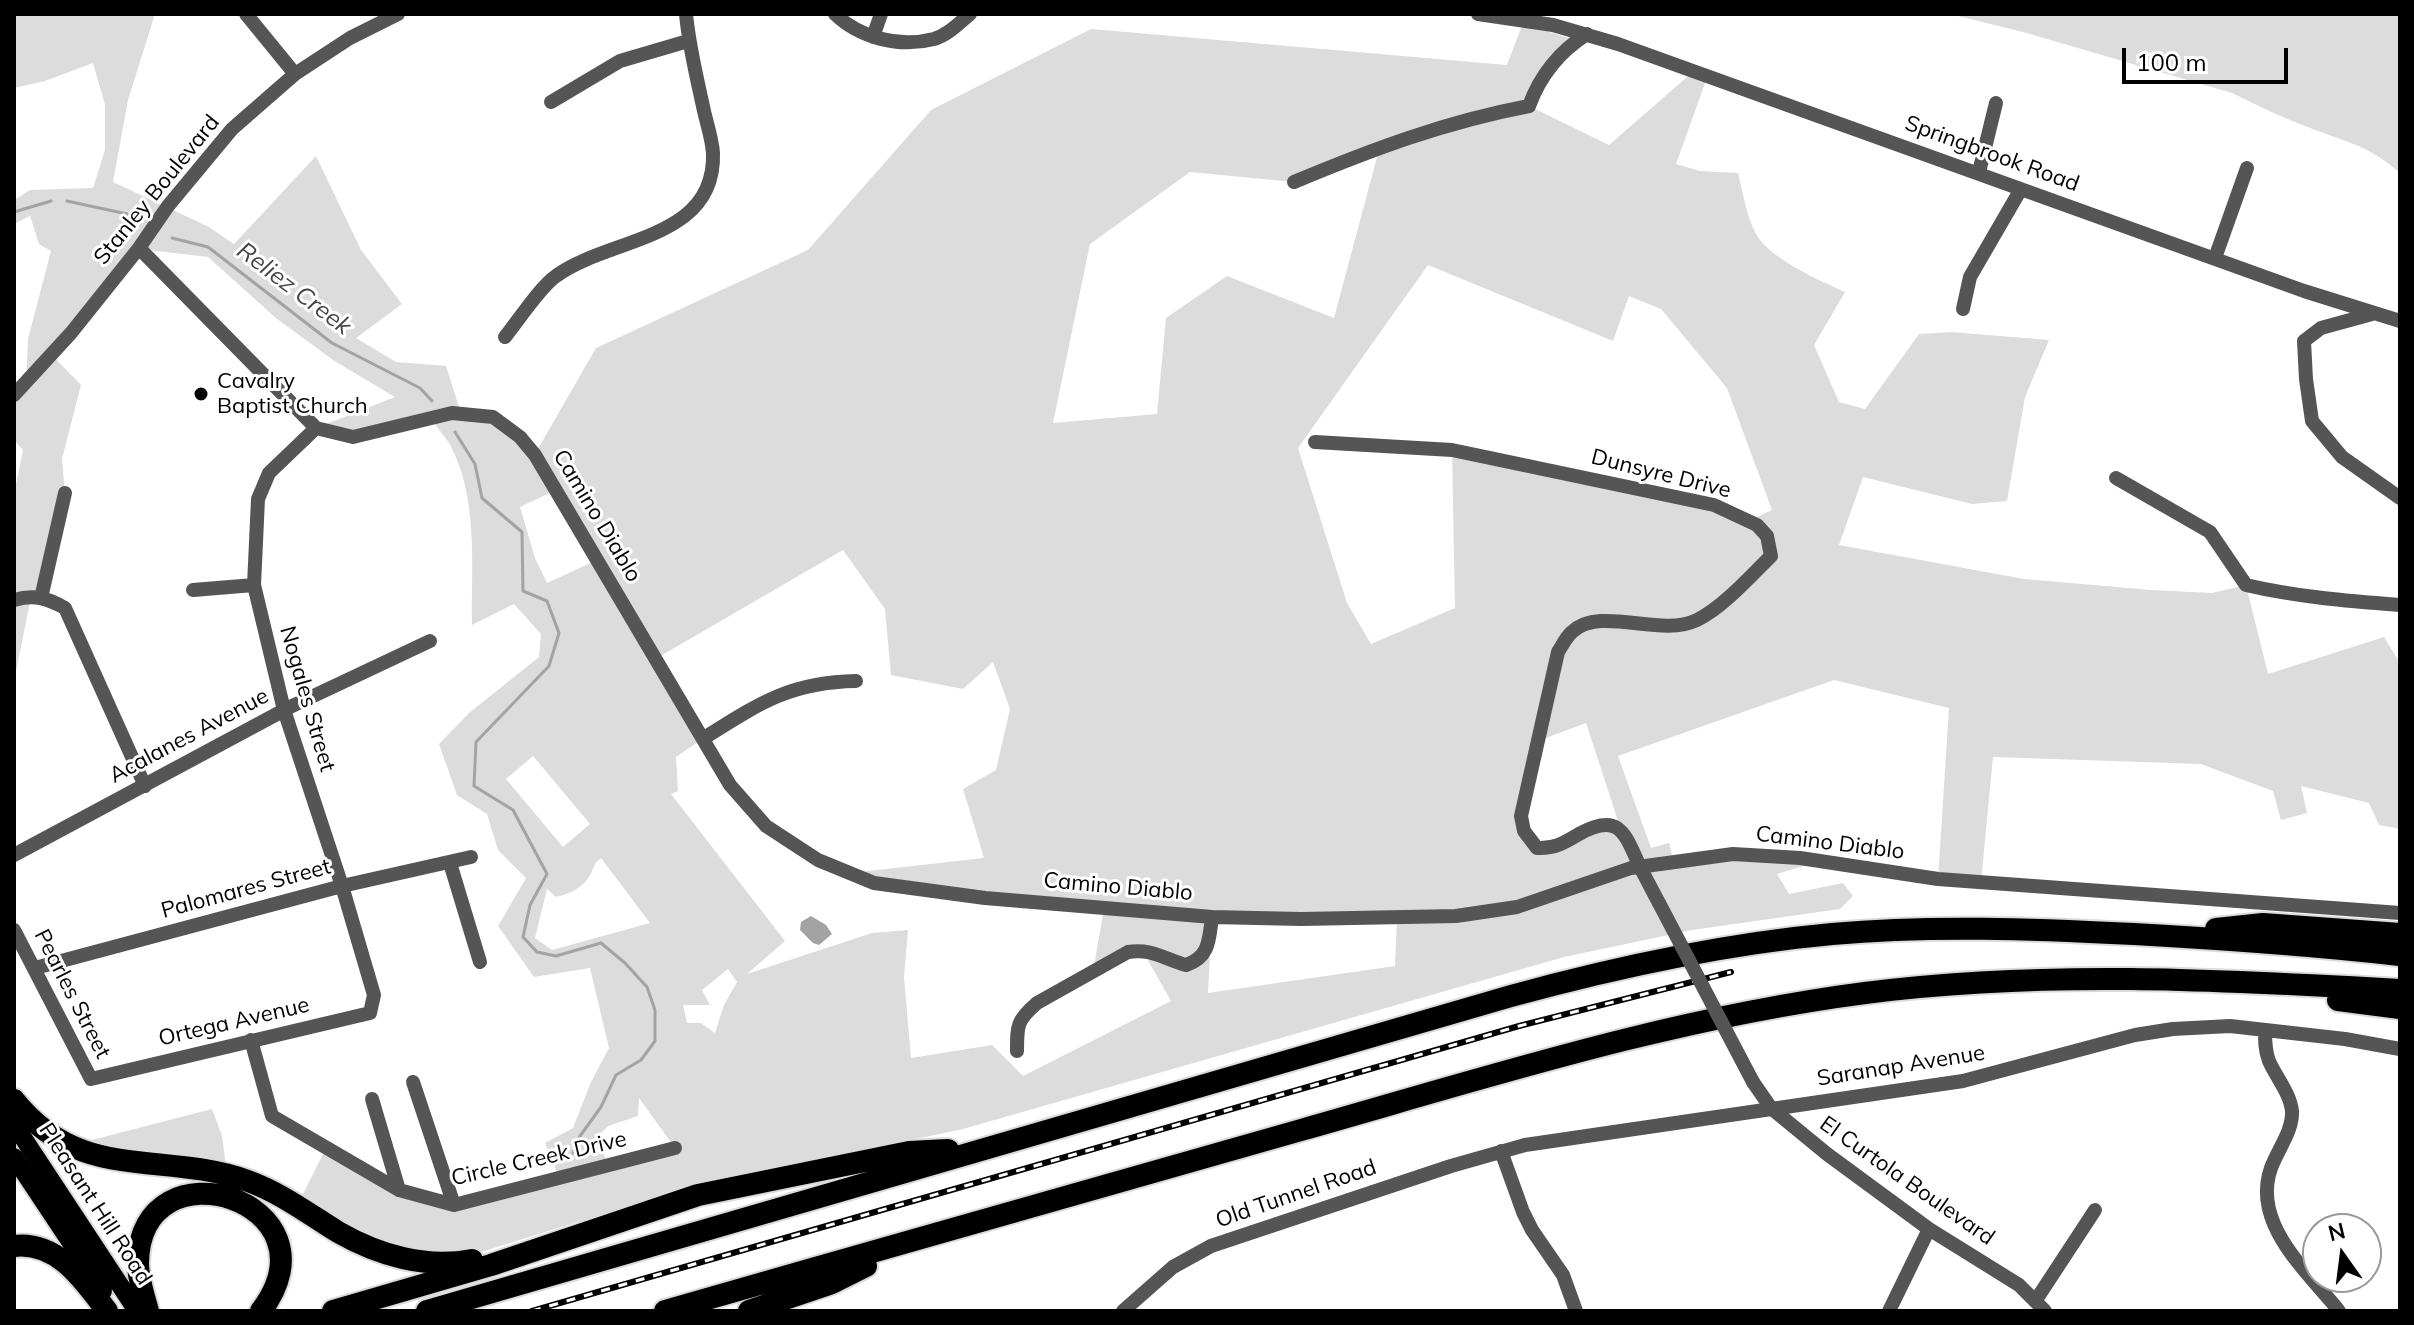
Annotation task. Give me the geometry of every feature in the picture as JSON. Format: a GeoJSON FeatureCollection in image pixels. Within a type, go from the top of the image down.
{"type":"FeatureCollection","features":[{"type":"Feature","properties":{"kind":"highway"},"geometry":{"type":"LineString","coordinates":[[2167,936],[2263,924],[2400,934]]}},
{"type":"Feature","properties":{"kind":"highway"},"geometry":{"type":"LineString","coordinates":[[427,1311],[1511,996],[1617,969],[1714,950],[1832,934],[1999,928],[2318,946],[2400,955]]}},
{"type":"Feature","properties":{"kind":"highway"},"geometry":{"type":"LineString","coordinates":[[2318,946],[2365,942],[2400,944]]}},
{"type":"Feature","properties":{"kind":"highway"},"geometry":{"type":"LineString","coordinates":[[665,1311],[1587,1049],[1727,1016],[1852,995],[1963,983],[2090,977],[2202,979],[2400,990]]}},
{"type":"Feature","properties":{"kind":"highway"},"geometry":{"type":"LineString","coordinates":[[2202,979],[2400,1008]]}},
{"type":"Feature","properties":{"kind":"highway"},"geometry":{"type":"LineString","coordinates":[[14,1100],[37,1125],[82,1152],[247,1181],[288,1200],[363,1245],[403,1258],[435,1262],[467,1261],[544,1246]]}},
{"type":"Feature","properties":{"kind":"highway"},"geometry":{"type":"LineString","coordinates":[[333,1311],[465,1273],[651,1209],[722,1190],[909,1152],[986,1149]]}},
{"type":"Feature","properties":{"kind":"highway"},"geometry":{"type":"LineString","coordinates":[[148,1311],[138,1265],[145,1229],[158,1212],[174,1201],[192,1194],[210,1192],[229,1195],[248,1204],[272,1230],[280,1265],[278,1283],[261,1311]]}},
{"type":"Feature","properties":{"kind":"highway"},"geometry":{"type":"LineString","coordinates":[[749,1311],[832,1283],[913,1242]]}},
{"type":"Feature","properties":{"kind":"highway"},"geometry":{"type":"LineString","coordinates":[[14,1246],[42,1249],[59,1257],[85,1282],[107,1311]]}},
{"type":"Feature","properties":{"kind":"main road","name":"Pleasant Hill Road"},"geometry":{"type":"LineString","coordinates":[[14,1124],[137,1311]]}},
{"type":"Feature","properties":{"kind":"main road","name":"Pleasant Hill Road"},"geometry":{"type":"LineString","coordinates":[[14,1157],[115,1311]]}},
{"type":"Feature","properties":{"kind":"street"},"geometry":{"type":"LineString","coordinates":[[246,14],[295,74]]}},
{"type":"Feature","properties":{"kind":"street","name":"Stanley Boulevard"},"geometry":{"type":"LineString","coordinates":[[14,395],[71,333],[139,248],[168,206],[232,129],[295,74],[350,38],[398,14]]}},
{"type":"Feature","properties":{"kind":"street"},"geometry":{"type":"LineString","coordinates":[[505,337],[554,276],[607,250],[656,234],[686,217],[703,195],[711,172],[713,152],[688,41],[686,14]]}},
{"type":"Feature","properties":{"kind":"street"},"geometry":{"type":"LineString","coordinates":[[835,14],[846,25],[901,42],[945,34],[970,14]]}},
{"type":"Feature","properties":{"kind":"street"},"geometry":{"type":"LineString","coordinates":[[847,14],[871,35]]}},
{"type":"Feature","properties":{"kind":"street"},"geometry":{"type":"LineString","coordinates":[[871,35],[881,14]]}},
{"type":"Feature","properties":{"kind":"street"},"geometry":{"type":"LineString","coordinates":[[921,40],[958,14]]}},
{"type":"Feature","properties":{"kind":"street","name":"Springbrook Road"},"geometry":{"type":"LineString","coordinates":[[1478,14],[1568,28]]}},
{"type":"Feature","properties":{"kind":"street","name":"Springbrook Road"},"geometry":{"type":"LineString","coordinates":[[1539,14],[1568,28],[2372,314],[2400,321]]}},
{"type":"Feature","properties":{"kind":"street"},"geometry":{"type":"LineString","coordinates":[[1294,182],[1381,145],[1432,128],[1529,106],[1535,89],[1567,46],[1587,34]]}},
{"type":"Feature","properties":{"kind":"street"},"geometry":{"type":"LineString","coordinates":[[551,102],[620,61],[688,41]]}},
{"type":"Feature","properties":{"kind":"street"},"geometry":{"type":"LineString","coordinates":[[1979,172],[1996,103]]}},
{"type":"Feature","properties":{"kind":"street"},"geometry":{"type":"LineString","coordinates":[[2215,258],[2247,168]]}},
{"type":"Feature","properties":{"kind":"street"},"geometry":{"type":"LineString","coordinates":[[1963,309],[1970,277],[2021,189]]}},
{"type":"Feature","properties":{"kind":"street"},"geometry":{"type":"LineString","coordinates":[[139,248],[316,428]]}},
{"type":"Feature","properties":{"kind":"street"},"geometry":{"type":"LineString","coordinates":[[2372,314],[2321,328],[2304,341],[2312,421],[2342,457],[2400,498]]}},
{"type":"Feature","properties":{"kind":"street","name":"Camino Diablo"},"geometry":{"type":"LineString","coordinates":[[316,428],[353,437],[452,413],[493,417],[520,437],[535,455],[730,785],[766,826],[818,860],[874,883],[985,898],[1212,917],[1301,919],[1472,914],[1549,898],[1622,871],[1733,854],[1781,856],[1938,879],[2400,913]]}},
{"type":"Feature","properties":{"kind":"street","name":"Nogales Street"},"geometry":{"type":"LineString","coordinates":[[316,428],[269,473],[258,499],[254,585],[284,710],[374,995]]}},
{"type":"Feature","properties":{"kind":"street","name":"Dunsyre Drive"},"geometry":{"type":"LineString","coordinates":[[1315,442],[1467,453],[1714,505],[1757,525],[1767,536],[1771,556],[1739,588],[1697,620],[1674,627],[1590,621],[1572,632],[1558,652],[1521,816],[1524,831],[1537,848],[1550,849],[1596,825],[1612,825],[1622,831],[1632,845],[1640,867]]}},
{"type":"Feature","properties":{"kind":"street"},"geometry":{"type":"LineString","coordinates":[[2116,478],[2210,532],[2246,585],[2322,599],[2400,605]]}},
{"type":"Feature","properties":{"kind":"street"},"geometry":{"type":"LineString","coordinates":[[41,598],[65,493]]}},
{"type":"Feature","properties":{"kind":"street"},"geometry":{"type":"LineString","coordinates":[[193,590],[254,585]]}},
{"type":"Feature","properties":{"kind":"street"},"geometry":{"type":"LineString","coordinates":[[14,600],[29,596],[50,599],[65,608],[145,786]]}},
{"type":"Feature","properties":{"kind":"street","name":"Acalanes Avenue"},"geometry":{"type":"LineString","coordinates":[[14,855],[284,710],[430,641]]}},
{"type":"Feature","properties":{"kind":"street"},"geometry":{"type":"LineString","coordinates":[[704,738],[781,693],[818,684],[856,681]]}},
{"type":"Feature","properties":{"kind":"street","name":"Palomares Street"},"geometry":{"type":"LineString","coordinates":[[35,968],[342,886],[471,857]]}},
{"type":"Feature","properties":{"kind":"street"},"geometry":{"type":"LineString","coordinates":[[450,863],[480,962]]}},
{"type":"Feature","properties":{"kind":"street","name":"El Curtola Boulevard"},"geometry":{"type":"LineString","coordinates":[[1640,867],[1753,1082],[1771,1108],[1827,1154],[1929,1229],[2019,1285],[2040,1305]]}},
{"type":"Feature","properties":{"kind":"street"},"geometry":{"type":"LineString","coordinates":[[1017,1051],[1017,1024],[1027,1012],[1128,952],[1155,952],[1186,965],[1197,961],[1208,945],[1212,917]]}},
{"type":"Feature","properties":{"kind":"street","name":"Pearles Street"},"geometry":{"type":"LineString","coordinates":[[14,930],[91,1079]]}},
{"type":"Feature","properties":{"kind":"street","name":"Ortega Avenue"},"geometry":{"type":"LineString","coordinates":[[91,1079],[370,1013],[374,995]]}},
{"type":"Feature","properties":{"kind":"street","name":"Saranap Avenue"},"geometry":{"type":"LineString","coordinates":[[1501,1151],[1570,1138],[1963,1081],[2135,1035],[2201,1026],[2345,1039],[2400,1049]]}},
{"type":"Feature","properties":{"kind":"street"},"geometry":{"type":"LineString","coordinates":[[2265,1030],[2268,1058],[2291,1104],[2292,1113],[2291,1124],[2271,1169],[2267,1191],[2269,1211],[2279,1234],[2339,1311]]}},
{"type":"Feature","properties":{"kind":"street","name":"Circle Creek Drive"},"geometry":{"type":"LineString","coordinates":[[251,1040],[272,1116],[399,1190],[454,1205],[675,1148]]}},
{"type":"Feature","properties":{"kind":"street"},"geometry":{"type":"LineString","coordinates":[[413,1082],[454,1205]]}},
{"type":"Feature","properties":{"kind":"street"},"geometry":{"type":"LineString","coordinates":[[372,1099],[399,1190]]}},
{"type":"Feature","properties":{"kind":"street"},"geometry":{"type":"LineString","coordinates":[[1501,1151],[1523,1212],[1563,1275],[1576,1311]]}},
{"type":"Feature","properties":{"kind":"street","name":"Old Tunnel Road"},"geometry":{"type":"LineString","coordinates":[[1123,1311],[1173,1267],[1211,1246],[1501,1151]]}},
{"type":"Feature","properties":{"kind":"street"},"geometry":{"type":"LineString","coordinates":[[2040,1305],[2095,1210]]}},
{"type":"Feature","properties":{"kind":"street"},"geometry":{"type":"LineString","coordinates":[[1889,1311],[1929,1229]]}},
{"type":"Feature","properties":{"kind":"shaded area"},"geometry":{"type":"Polygon","coordinates":[[[14,14],[155,14],[128,100],[113,182],[209,227],[234,244],[316,156],[361,250],[402,304],[356,338],[396,362],[446,366],[461,413],[493,417],[535,454],[596,348],[808,250],[931,110],[1091,29],[1507,65],[1523,23],[1574,40],[1529,106],[1609,145],[1694,71],[1708,75],[1676,164],[1700,171],[1738,173],[1750,219],[1763,243],[1796,268],[1845,292],[1814,345],[1839,402],[1865,409],[1919,334],[1951,332],[2049,340],[2025,397],[2007,501],[1972,504],[1863,477],[1839,545],[2024,579],[2212,593],[2246,585],[2268,674],[2384,637],[2400,663],[2400,829],[2379,825],[2369,803],[2301,786],[2307,813],[2281,820],[2273,791],[2201,764],[1993,757],[1981,882],[1938,879],[1949,708],[1834,680],[1618,756],[1651,848],[1669,843],[1674,862],[1820,861],[1777,874],[1789,894],[1843,883],[1853,896],[1840,909],[1692,930],[1564,957],[963,1129],[690,1187],[481,1252],[454,1255],[407,1251],[365,1235],[302,1196],[326,1148],[399,1190],[454,1205],[559,1177],[545,1143],[573,1128],[591,1082],[609,1048],[590,968],[534,977],[498,926],[526,878],[498,850],[487,814],[457,795],[439,744],[469,713],[539,657],[541,634],[514,604],[472,625],[471,532],[465,486],[449,443],[430,418],[353,437],[316,428],[395,397],[336,362],[277,319],[208,257],[140,249],[52,355],[81,385],[62,459],[65,493],[41,598],[31,597],[14,681],[14,495],[23,450],[14,440],[14,395],[26,384],[28,339],[51,251],[39,244],[30,216],[14,224],[14,200],[30,190],[93,188],[105,150],[105,105],[93,63],[45,81],[14,88],[14,14]],[[1380,146],[1294,182],[1190,172],[1090,244],[1053,423],[1157,414],[1166,318],[1227,276],[1334,318],[1380,146]],[[1428,265],[1298,448],[1347,603],[1371,644],[1455,608],[1452,450],[1714,505],[1748,521],[1772,510],[1727,388],[1661,309],[1629,296],[1613,341],[1428,265]],[[556,490],[520,507],[535,558],[547,583],[597,560],[556,490]],[[843,550],[657,658],[704,738],[676,757],[678,791],[671,794],[785,941],[747,974],[872,933],[908,930],[904,977],[911,1058],[992,1045],[1023,1076],[1171,1001],[1145,955],[1128,953],[1093,972],[1104,908],[850,873],[984,858],[963,789],[996,770],[1010,709],[993,662],[963,689],[891,675],[885,609],[843,550]],[[1586,723],[1538,741],[1521,816],[1538,848],[1612,825],[1621,830],[1586,723]],[[533,756],[506,779],[563,847],[590,824],[533,756]],[[601,858],[587,880],[576,890],[556,897],[547,889],[535,938],[552,950],[650,923],[601,858]],[[1212,917],[1208,993],[1395,966],[1397,918],[1212,917]],[[728,969],[702,990],[710,1005],[683,1005],[687,1023],[701,1023],[715,1033],[724,1005],[737,982],[728,969]],[[639,1098],[638,1116],[608,1126],[597,1137],[608,1165],[675,1148],[639,1098]]]}},
{"type":"Feature","properties":{"kind":"shaded area"},"geometry":{"type":"Polygon","coordinates":[[[1950,14],[2400,14],[2400,173],[2361,147],[2285,118],[2232,93],[1950,14]]]}},
{"type":"Feature","properties":{"kind":"shaded area"},"geometry":{"type":"Polygon","coordinates":[[[811,916],[826,925],[832,934],[819,945],[800,930],[801,922],[811,916]]]}},
{"type":"Feature","properties":{"kind":"shaded area"},"geometry":{"type":"Polygon","coordinates":[[[212,1109],[222,1136],[226,1166],[88,1141],[212,1109]]]}},
{"type":"Feature","properties":{"kind":"waterway","name":"Reliez Creek"},"geometry":{"type":"LineString","coordinates":[[14,212],[51,201]]}},
{"type":"Feature","properties":{"kind":"waterway","name":"Reliez Creek"},"geometry":{"type":"LineString","coordinates":[[67,201],[141,217]]}},
{"type":"Feature","properties":{"kind":"waterway","name":"Reliez Creek"},"geometry":{"type":"LineString","coordinates":[[172,238],[208,247],[332,343],[420,388],[432,401]]}},
{"type":"Feature","properties":{"kind":"waterway","name":"Reliez Creek"},"geometry":{"type":"LineString","coordinates":[[455,432],[475,464],[482,498],[522,532],[523,591],[547,601],[559,633],[549,666],[476,742],[474,786],[513,810],[547,874],[530,905],[523,937],[537,952],[556,956],[601,943],[647,987],[655,1010],[655,1041],[641,1060],[616,1075],[573,1153]]}},
{"type":"Feature","properties":{"kind":"railway"},"geometry":{"type":"LineString","coordinates":[[532,1311],[1519,1026],[1731,972]]}},
{"type":"Feature","properties":{"kind":"place","name":"Cavalry Baptist Church"},"geometry":{"type":"Point","coordinates":[201,394]}}]}
